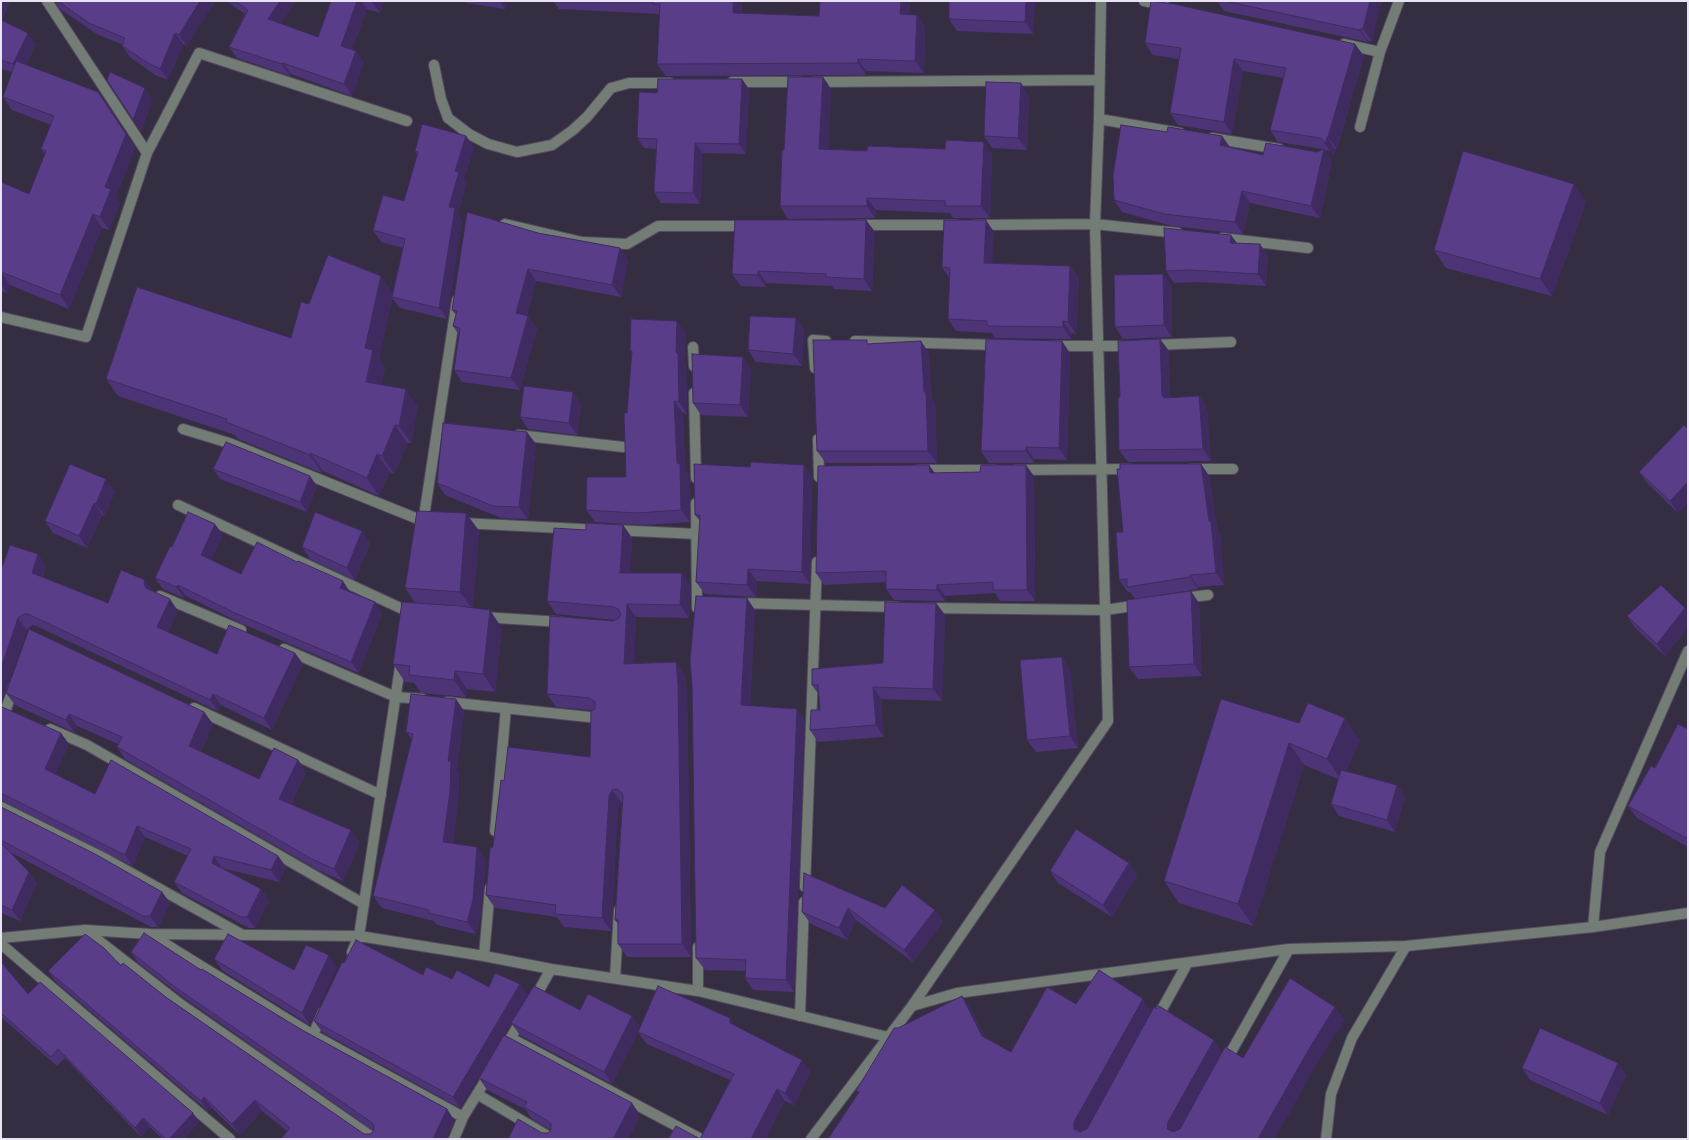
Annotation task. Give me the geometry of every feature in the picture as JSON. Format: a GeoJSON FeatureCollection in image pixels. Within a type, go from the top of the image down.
{"type":"FeatureCollection","features":[{"type":"Feature","properties":{"kind":"street"},"geometry":{"type":"LineString","coordinates":[[47,1],[147,153]]}},
{"type":"Feature","properties":{"kind":"street"},"geometry":{"type":"LineString","coordinates":[[811,1139],[912,1006],[1108,721],[1095,224],[1101,1]]}},
{"type":"Feature","properties":{"kind":"street"},"geometry":{"type":"LineString","coordinates":[[1144,1],[1172,7]]}},
{"type":"Feature","properties":{"kind":"street"},"geometry":{"type":"LineString","coordinates":[[1360,126],[1380,52],[1400,1]]}},
{"type":"Feature","properties":{"kind":"street"},"geometry":{"type":"LineString","coordinates":[[1333,42],[1380,52]]}},
{"type":"Feature","properties":{"kind":"street"},"geometry":{"type":"LineString","coordinates":[[1,316],[86,337],[147,153],[199,53],[407,122]]}},
{"type":"Feature","properties":{"kind":"street"},"geometry":{"type":"LineString","coordinates":[[434,65],[441,98],[448,118],[469,134],[488,144],[517,152],[552,145],[587,117],[611,88],[628,83],[678,83]]}},
{"type":"Feature","properties":{"kind":"street"},"geometry":{"type":"LineString","coordinates":[[717,82],[1099,80]]}},
{"type":"Feature","properties":{"kind":"street"},"geometry":{"type":"LineString","coordinates":[[1099,119],[1289,151]]}},
{"type":"Feature","properties":{"kind":"street"},"geometry":{"type":"LineString","coordinates":[[498,222],[582,242],[627,244],[658,226],[759,226]]}},
{"type":"Feature","properties":{"kind":"street"},"geometry":{"type":"LineString","coordinates":[[848,225],[1095,224],[1192,235]]}},
{"type":"Feature","properties":{"kind":"street"},"geometry":{"type":"LineString","coordinates":[[1211,237],[1308,248]]}},
{"type":"Feature","properties":{"kind":"street"},"geometry":{"type":"LineString","coordinates":[[183,429],[229,443],[426,524],[442,427],[458,292]]}},
{"type":"Feature","properties":{"kind":"street"},"geometry":{"type":"LineString","coordinates":[[815,377],[812,340],[1010,345]]}},
{"type":"Feature","properties":{"kind":"street"},"geometry":{"type":"LineString","coordinates":[[1039,346],[1098,347],[1231,342]]}},
{"type":"Feature","properties":{"kind":"street"},"geometry":{"type":"LineString","coordinates":[[693,346],[697,534],[703,601],[695,620]]}},
{"type":"Feature","properties":{"kind":"street"},"geometry":{"type":"LineString","coordinates":[[817,433],[824,470],[818,490]]}},
{"type":"Feature","properties":{"kind":"street"},"geometry":{"type":"LineString","coordinates":[[506,434],[623,447]]}},
{"type":"Feature","properties":{"kind":"street"},"geometry":{"type":"LineString","coordinates":[[907,470],[1139,469]]}},
{"type":"Feature","properties":{"kind":"street"},"geometry":{"type":"LineString","coordinates":[[1176,469],[1233,469]]}},
{"type":"Feature","properties":{"kind":"street"},"geometry":{"type":"LineString","coordinates":[[178,505],[411,612]]}},
{"type":"Feature","properties":{"kind":"street"},"geometry":{"type":"LineString","coordinates":[[452,522],[697,534]]}},
{"type":"Feature","properties":{"kind":"street"},"geometry":{"type":"LineString","coordinates":[[800,1016],[818,548]]}},
{"type":"Feature","properties":{"kind":"street"},"geometry":{"type":"LineString","coordinates":[[1171,600],[1208,594]]}},
{"type":"Feature","properties":{"kind":"street"},"geometry":{"type":"LineString","coordinates":[[159,596],[250,634]]}},
{"type":"Feature","properties":{"kind":"street"},"geometry":{"type":"LineString","coordinates":[[728,602],[817,606],[1105,610],[1152,603]]}},
{"type":"Feature","properties":{"kind":"street"},"geometry":{"type":"LineString","coordinates":[[467,616],[575,623]]}},
{"type":"Feature","properties":{"kind":"street"},"geometry":{"type":"LineString","coordinates":[[278,646],[396,696],[598,718]]}},
{"type":"Feature","properties":{"kind":"street"},"geometry":{"type":"LineString","coordinates":[[346,963],[359,936],[403,650]]}},
{"type":"Feature","properties":{"kind":"street"},"geometry":{"type":"LineString","coordinates":[[1593,927],[1600,852],[1688,651]]}},
{"type":"Feature","properties":{"kind":"street"},"geometry":{"type":"LineString","coordinates":[[1,724],[10,711],[18,675]]}},
{"type":"Feature","properties":{"kind":"street"},"geometry":{"type":"LineString","coordinates":[[184,703],[381,795]]}},
{"type":"Feature","properties":{"kind":"street"},"geometry":{"type":"LineString","coordinates":[[495,837],[506,708]]}},
{"type":"Feature","properties":{"kind":"street"},"geometry":{"type":"LineString","coordinates":[[42,725],[87,745],[364,904]]}},
{"type":"Feature","properties":{"kind":"street"},"geometry":{"type":"LineString","coordinates":[[1,807],[106,859],[242,935]]}},
{"type":"Feature","properties":{"kind":"street"},"geometry":{"type":"LineString","coordinates":[[484,956],[491,876]]}},
{"type":"Feature","properties":{"kind":"street"},"geometry":{"type":"LineString","coordinates":[[615,978],[619,899]]}},
{"type":"Feature","properties":{"kind":"street"},"geometry":{"type":"LineString","coordinates":[[912,1006],[957,993],[1289,949],[1406,946],[1593,927],[1688,913]]}},
{"type":"Feature","properties":{"kind":"street"},"geometry":{"type":"LineString","coordinates":[[1,938],[84,930],[150,934],[359,936],[551,969],[698,991],[888,1037]]}},
{"type":"Feature","properties":{"kind":"street"},"geometry":{"type":"LineString","coordinates":[[84,930],[178,1003],[375,1139]]}},
{"type":"Feature","properties":{"kind":"street"},"geometry":{"type":"LineString","coordinates":[[697,932],[698,991]]}},
{"type":"Feature","properties":{"kind":"street"},"geometry":{"type":"LineString","coordinates":[[150,934],[312,1035],[463,1117]]}},
{"type":"Feature","properties":{"kind":"street"},"geometry":{"type":"LineString","coordinates":[[1,944],[230,1139]]}},
{"type":"Feature","properties":{"kind":"street"},"geometry":{"type":"LineString","coordinates":[[1326,1139],[1331,1094],[1352,1038],[1406,946]]}},
{"type":"Feature","properties":{"kind":"street"},"geometry":{"type":"LineString","coordinates":[[1222,1070],[1289,949]]}},
{"type":"Feature","properties":{"kind":"street"},"geometry":{"type":"LineString","coordinates":[[1150,1030],[1187,964]]}},
{"type":"Feature","properties":{"kind":"street"},"geometry":{"type":"LineString","coordinates":[[454,1139],[463,1117],[551,969]]}},
{"type":"Feature","properties":{"kind":"street"},"geometry":{"type":"LineString","coordinates":[[312,1035],[329,999]]}},
{"type":"Feature","properties":{"kind":"street"},"geometry":{"type":"LineString","coordinates":[[511,1038],[701,1139]]}},
{"type":"Feature","properties":{"kind":"street"},"geometry":{"type":"LineString","coordinates":[[477,1094],[553,1139]]}},
{"type":"Feature","properties":{"kind":"building"},"geometry":{"type":"Polygon","coordinates":[[[58,1],[200,1],[179,35],[175,33],[160,69],[122,46],[125,38],[89,23],[58,1]]]}},
{"type":"Feature","properties":{"kind":"building"},"geometry":{"type":"Polygon","coordinates":[[[235,1],[280,1],[268,19],[318,37],[331,1],[357,1],[341,46],[356,51],[344,84],[229,47],[248,10],[235,1]]]}},
{"type":"Feature","properties":{"kind":"building"},"geometry":{"type":"Polygon","coordinates":[[[645,1],[733,1],[733,13],[819,16],[820,1],[901,1],[900,14],[917,15],[915,61],[858,59],[858,63],[657,64],[660,4],[645,1]]]}},
{"type":"Feature","properties":{"kind":"building"},"geometry":{"type":"Polygon","coordinates":[[[949,1],[1026,1],[1025,22],[949,19],[949,1]]]}},
{"type":"Feature","properties":{"kind":"building"},"geometry":{"type":"Polygon","coordinates":[[[1151,1],[1174,4],[1355,44],[1325,144],[1320,138],[1270,130],[1286,68],[1234,59],[1224,122],[1170,113],[1181,48],[1145,43],[1151,1]]]}},
{"type":"Feature","properties":{"kind":"building"},"geometry":{"type":"Polygon","coordinates":[[[1225,1],[1370,1],[1363,29],[1359,30],[1225,1]]]}},
{"type":"Feature","properties":{"kind":"building"},"geometry":{"type":"Polygon","coordinates":[[[1,20],[28,33],[13,64],[1,60],[1,20]]]}},
{"type":"Feature","properties":{"kind":"building"},"geometry":{"type":"Polygon","coordinates":[[[16,61],[98,92],[126,134],[105,187],[111,189],[100,217],[93,214],[60,295],[1,272],[1,182],[29,194],[46,151],[41,149],[54,116],[3,97],[16,61]]]}},
{"type":"Feature","properties":{"kind":"building"},"geometry":{"type":"Polygon","coordinates":[[[110,72],[145,88],[133,120],[107,80],[110,72]]]}},
{"type":"Feature","properties":{"kind":"building"},"geometry":{"type":"Polygon","coordinates":[[[788,77],[823,77],[819,149],[867,151],[868,146],[945,149],[946,140],[984,142],[981,206],[945,206],[945,201],[867,198],[867,206],[780,206],[788,77]]]}},
{"type":"Feature","properties":{"kind":"building"},"geometry":{"type":"Polygon","coordinates":[[[658,79],[742,79],[739,144],[695,143],[693,193],[654,192],[657,139],[637,138],[639,92],[657,93],[658,79]]]}},
{"type":"Feature","properties":{"kind":"building"},"geometry":{"type":"Polygon","coordinates":[[[986,82],[1021,83],[1018,138],[984,136],[986,82]]]}},
{"type":"Feature","properties":{"kind":"building"},"geometry":{"type":"Polygon","coordinates":[[[422,124],[466,136],[455,171],[459,172],[449,207],[455,208],[439,308],[392,297],[405,239],[373,230],[383,195],[404,201],[418,152],[415,151],[422,124]]]}},
{"type":"Feature","properties":{"kind":"building"},"geometry":{"type":"Polygon","coordinates":[[[1121,125],[1167,132],[1168,127],[1222,136],[1220,145],[1263,155],[1266,143],[1317,152],[1324,149],[1311,206],[1242,191],[1235,222],[1164,214],[1114,200],[1113,175],[1121,125]]]}},
{"type":"Feature","properties":{"kind":"building"},"geometry":{"type":"Polygon","coordinates":[[[1463,151],[1574,184],[1540,279],[1434,250],[1463,151]]]}},
{"type":"Feature","properties":{"kind":"building"},"geometry":{"type":"Polygon","coordinates":[[[467,212],[538,233],[620,248],[612,285],[528,269],[516,313],[528,316],[511,378],[454,370],[460,328],[453,326],[457,311],[452,310],[467,212]]]}},
{"type":"Feature","properties":{"kind":"building"},"geometry":{"type":"Polygon","coordinates":[[[735,220],[866,220],[864,279],[826,277],[826,274],[758,271],[758,275],[732,274],[735,220]]]}},
{"type":"Feature","properties":{"kind":"building"},"geometry":{"type":"Polygon","coordinates":[[[944,220],[986,220],[984,263],[1070,266],[1068,322],[1063,321],[1063,327],[987,326],[987,321],[948,319],[950,268],[942,267],[944,220]]]}},
{"type":"Feature","properties":{"kind":"building"},"geometry":{"type":"Polygon","coordinates":[[[1164,228],[1231,235],[1230,243],[1260,244],[1258,274],[1191,270],[1166,271],[1164,228]]]}},
{"type":"Feature","properties":{"kind":"building"},"geometry":{"type":"Polygon","coordinates":[[[328,255],[381,276],[365,348],[373,350],[366,382],[406,389],[399,426],[395,425],[382,456],[377,454],[367,478],[310,453],[310,455],[226,422],[227,419],[106,379],[137,287],[291,338],[301,302],[309,304],[328,255]]]}},
{"type":"Feature","properties":{"kind":"building"},"geometry":{"type":"Polygon","coordinates":[[[1163,274],[1164,325],[1115,327],[1114,275],[1163,274]]]}},
{"type":"Feature","properties":{"kind":"building"},"geometry":{"type":"Polygon","coordinates":[[[750,316],[796,318],[793,354],[748,350],[750,316]]]}},
{"type":"Feature","properties":{"kind":"building"},"geometry":{"type":"Polygon","coordinates":[[[631,319],[677,321],[676,353],[678,353],[679,402],[674,401],[677,463],[680,464],[681,510],[637,513],[586,510],[587,477],[626,477],[624,413],[627,413],[632,351],[630,351],[631,319]]]}},
{"type":"Feature","properties":{"kind":"building"},"geometry":{"type":"Polygon","coordinates":[[[986,339],[1062,341],[1059,448],[1026,447],[1026,451],[981,451],[986,339]]]}},
{"type":"Feature","properties":{"kind":"building"},"geometry":{"type":"Polygon","coordinates":[[[1160,339],[1162,396],[1164,395],[1164,398],[1199,396],[1203,449],[1119,450],[1118,341],[1160,339]]]}},
{"type":"Feature","properties":{"kind":"building"},"geometry":{"type":"Polygon","coordinates":[[[813,340],[867,340],[867,344],[921,341],[924,392],[926,392],[928,451],[817,451],[813,340]]]}},
{"type":"Feature","properties":{"kind":"building"},"geometry":{"type":"Polygon","coordinates":[[[692,354],[743,357],[740,405],[693,403],[692,354]]]}},
{"type":"Feature","properties":{"kind":"building"},"geometry":{"type":"Polygon","coordinates":[[[524,386],[573,392],[569,423],[520,417],[524,386]]]}},
{"type":"Feature","properties":{"kind":"building"},"geometry":{"type":"Polygon","coordinates":[[[443,423],[527,432],[519,507],[493,506],[437,483],[443,423]]]}},
{"type":"Feature","properties":{"kind":"building"},"geometry":{"type":"Polygon","coordinates":[[[1684,425],[1688,429],[1688,482],[1670,501],[1639,472],[1684,425]]]}},
{"type":"Feature","properties":{"kind":"building"},"geometry":{"type":"Polygon","coordinates":[[[226,442],[310,476],[300,502],[213,469],[226,442]]]}},
{"type":"Feature","properties":{"kind":"building"},"geometry":{"type":"Polygon","coordinates":[[[751,462],[804,465],[802,572],[748,569],[747,585],[696,582],[700,515],[695,515],[694,464],[750,467],[751,462]]]}},
{"type":"Feature","properties":{"kind":"building"},"geometry":{"type":"Polygon","coordinates":[[[70,464],[106,479],[96,504],[94,503],[79,536],[45,521],[70,464]]]}},
{"type":"Feature","properties":{"kind":"building"},"geometry":{"type":"Polygon","coordinates":[[[1120,464],[1201,464],[1209,521],[1211,521],[1216,573],[1190,575],[1190,577],[1127,587],[1127,579],[1119,580],[1116,532],[1123,532],[1117,469],[1120,469],[1120,464]]]}},
{"type":"Feature","properties":{"kind":"building"},"geometry":{"type":"Polygon","coordinates":[[[929,465],[930,473],[980,472],[981,465],[1026,465],[1027,590],[993,590],[993,582],[937,585],[937,590],[886,589],[886,571],[816,573],[818,466],[929,465]]]}},
{"type":"Feature","properties":{"kind":"building"},"geometry":{"type":"Polygon","coordinates":[[[417,511],[466,513],[460,592],[405,588],[417,511]]]}},
{"type":"Feature","properties":{"kind":"building"},"geometry":{"type":"Polygon","coordinates":[[[188,512],[215,524],[201,555],[241,574],[257,542],[297,562],[343,581],[340,588],[375,602],[351,662],[235,613],[178,585],[176,587],[155,578],[188,512]]]}},
{"type":"Feature","properties":{"kind":"building"},"geometry":{"type":"Polygon","coordinates":[[[315,512],[362,531],[347,568],[302,547],[315,512]]]}},
{"type":"Feature","properties":{"kind":"building"},"geometry":{"type":"Polygon","coordinates":[[[586,523],[623,525],[620,573],[682,573],[680,605],[627,604],[624,664],[676,662],[678,684],[682,944],[618,944],[618,920],[615,920],[623,796],[617,789],[612,790],[609,796],[602,918],[555,914],[556,905],[486,895],[490,848],[493,847],[501,780],[504,781],[508,747],[590,757],[591,711],[595,709],[595,702],[590,698],[547,694],[550,616],[613,621],[619,618],[621,614],[614,607],[547,601],[554,528],[586,530],[586,523]]]}},
{"type":"Feature","properties":{"kind":"building"},"geometry":{"type":"Polygon","coordinates":[[[10,545],[38,554],[32,573],[108,603],[121,570],[145,580],[146,588],[170,599],[157,627],[217,654],[229,625],[295,653],[264,718],[213,694],[210,700],[28,614],[18,618],[1,668],[1,570],[10,545]]]}},
{"type":"Feature","properties":{"kind":"building"},"geometry":{"type":"Polygon","coordinates":[[[1661,585],[1685,608],[1657,644],[1627,616],[1661,585]]]}},
{"type":"Feature","properties":{"kind":"building"},"geometry":{"type":"Polygon","coordinates":[[[1191,591],[1194,664],[1129,667],[1127,600],[1191,591]]]}},
{"type":"Feature","properties":{"kind":"building"},"geometry":{"type":"Polygon","coordinates":[[[696,596],[747,598],[741,705],[797,709],[786,980],[745,978],[746,960],[696,958],[690,660],[696,596]]]}},
{"type":"Feature","properties":{"kind":"building"},"geometry":{"type":"Polygon","coordinates":[[[402,602],[490,610],[483,674],[455,671],[454,680],[409,675],[410,666],[393,664],[402,602]]]}},
{"type":"Feature","properties":{"kind":"building"},"geometry":{"type":"Polygon","coordinates":[[[885,602],[936,603],[933,689],[873,687],[876,725],[810,730],[811,710],[820,710],[818,685],[812,685],[812,669],[883,663],[885,602]]]}},
{"type":"Feature","properties":{"kind":"building"},"geometry":{"type":"Polygon","coordinates":[[[29,629],[204,712],[189,746],[259,779],[274,748],[298,760],[279,799],[351,830],[334,869],[312,859],[117,747],[122,737],[69,714],[66,720],[6,693],[29,629]]]}},
{"type":"Feature","properties":{"kind":"building"},"geometry":{"type":"Polygon","coordinates":[[[1062,657],[1070,736],[1027,740],[1020,660],[1062,657]]]}},
{"type":"Feature","properties":{"kind":"building"},"geometry":{"type":"Polygon","coordinates":[[[411,694],[456,699],[448,761],[451,761],[450,792],[443,842],[477,847],[473,900],[467,922],[373,896],[413,734],[406,732],[411,694]]]}},
{"type":"Feature","properties":{"kind":"building"},"geometry":{"type":"Polygon","coordinates":[[[1221,699],[1299,723],[1308,703],[1345,718],[1327,759],[1289,743],[1238,904],[1164,881],[1221,699]]]}},
{"type":"Feature","properties":{"kind":"building"},"geometry":{"type":"Polygon","coordinates":[[[2,707],[61,733],[45,769],[95,794],[111,760],[278,856],[271,870],[214,856],[212,863],[261,889],[247,917],[241,917],[174,882],[191,849],[137,826],[125,855],[1,793],[2,707]]]}},
{"type":"Feature","properties":{"kind":"building"},"geometry":{"type":"Polygon","coordinates":[[[1678,724],[1688,729],[1688,835],[1686,838],[1628,806],[1651,766],[1655,768],[1678,724]]]}},
{"type":"Feature","properties":{"kind":"building"},"geometry":{"type":"Polygon","coordinates":[[[1341,770],[1397,785],[1387,820],[1331,804],[1341,770]]]}},
{"type":"Feature","properties":{"kind":"building"},"geometry":{"type":"Polygon","coordinates":[[[1,807],[95,854],[162,892],[150,916],[143,916],[1,840],[1,807]]]}},
{"type":"Feature","properties":{"kind":"building"},"geometry":{"type":"Polygon","coordinates":[[[1076,829],[1129,863],[1103,905],[1050,871],[1076,829]]]}},
{"type":"Feature","properties":{"kind":"building"},"geometry":{"type":"Polygon","coordinates":[[[1,843],[29,872],[12,910],[1,905],[1,843]]]}},
{"type":"Feature","properties":{"kind":"building"},"geometry":{"type":"Polygon","coordinates":[[[804,873],[885,908],[902,885],[935,910],[904,950],[848,908],[839,928],[802,912],[804,873]]]}},
{"type":"Feature","properties":{"kind":"building"},"geometry":{"type":"Polygon","coordinates":[[[144,933],[201,970],[302,1030],[447,1109],[433,1139],[281,1139],[290,1128],[255,1100],[232,1124],[204,1097],[201,1101],[48,971],[85,934],[104,948],[121,966],[123,963],[167,998],[364,1134],[373,1132],[374,1126],[371,1122],[175,987],[131,952],[144,933]]]}},
{"type":"Feature","properties":{"kind":"building"},"geometry":{"type":"Polygon","coordinates":[[[228,934],[294,970],[306,945],[329,955],[302,1013],[214,959],[228,934]]]}},
{"type":"Feature","properties":{"kind":"building"},"geometry":{"type":"Polygon","coordinates":[[[356,940],[423,975],[426,967],[452,979],[457,970],[489,987],[495,973],[520,984],[453,1097],[314,1021],[342,962],[344,963],[356,940]]]}},
{"type":"Feature","properties":{"kind":"building"},"geometry":{"type":"Polygon","coordinates":[[[1,962],[28,994],[40,982],[193,1113],[169,1139],[166,1139],[143,1118],[135,1128],[58,1049],[51,1057],[1,1013],[1,962]]]}},
{"type":"Feature","properties":{"kind":"building"},"geometry":{"type":"Polygon","coordinates":[[[1099,970],[1143,999],[1074,1122],[1074,1129],[1080,1132],[1087,1129],[1154,1007],[1157,1009],[1159,1006],[1214,1040],[1168,1122],[1167,1129],[1173,1132],[1180,1129],[1225,1047],[1243,1058],[1290,978],[1335,1007],[1259,1137],[1263,1139],[828,1139],[859,1092],[856,1091],[894,1028],[898,1028],[962,996],[982,1036],[1011,1052],[1047,987],[1076,1004],[1099,970]]]}},
{"type":"Feature","properties":{"kind":"building"},"geometry":{"type":"Polygon","coordinates":[[[534,986],[580,1010],[588,994],[632,1016],[604,1072],[511,1023],[534,986]]]}},
{"type":"Feature","properties":{"kind":"building"},"geometry":{"type":"Polygon","coordinates":[[[658,986],[730,1018],[730,1023],[802,1060],[785,1093],[777,1089],[751,1139],[700,1139],[734,1074],[638,1032],[658,986]]]}},
{"type":"Feature","properties":{"kind":"building"},"geometry":{"type":"Polygon","coordinates":[[[1540,1028],[1618,1063],[1600,1103],[1522,1068],[1540,1028]]]}},
{"type":"Feature","properties":{"kind":"building"},"geometry":{"type":"Polygon","coordinates":[[[504,1035],[632,1103],[613,1139],[508,1139],[518,1119],[542,1133],[548,1133],[551,1130],[551,1124],[524,1107],[527,1102],[479,1078],[504,1035]]]}},
{"type":"Feature","properties":{"kind":"building"},"geometry":{"type":"Polygon","coordinates":[[[676,1126],[700,1139],[668,1139],[676,1126]]]}}]}
